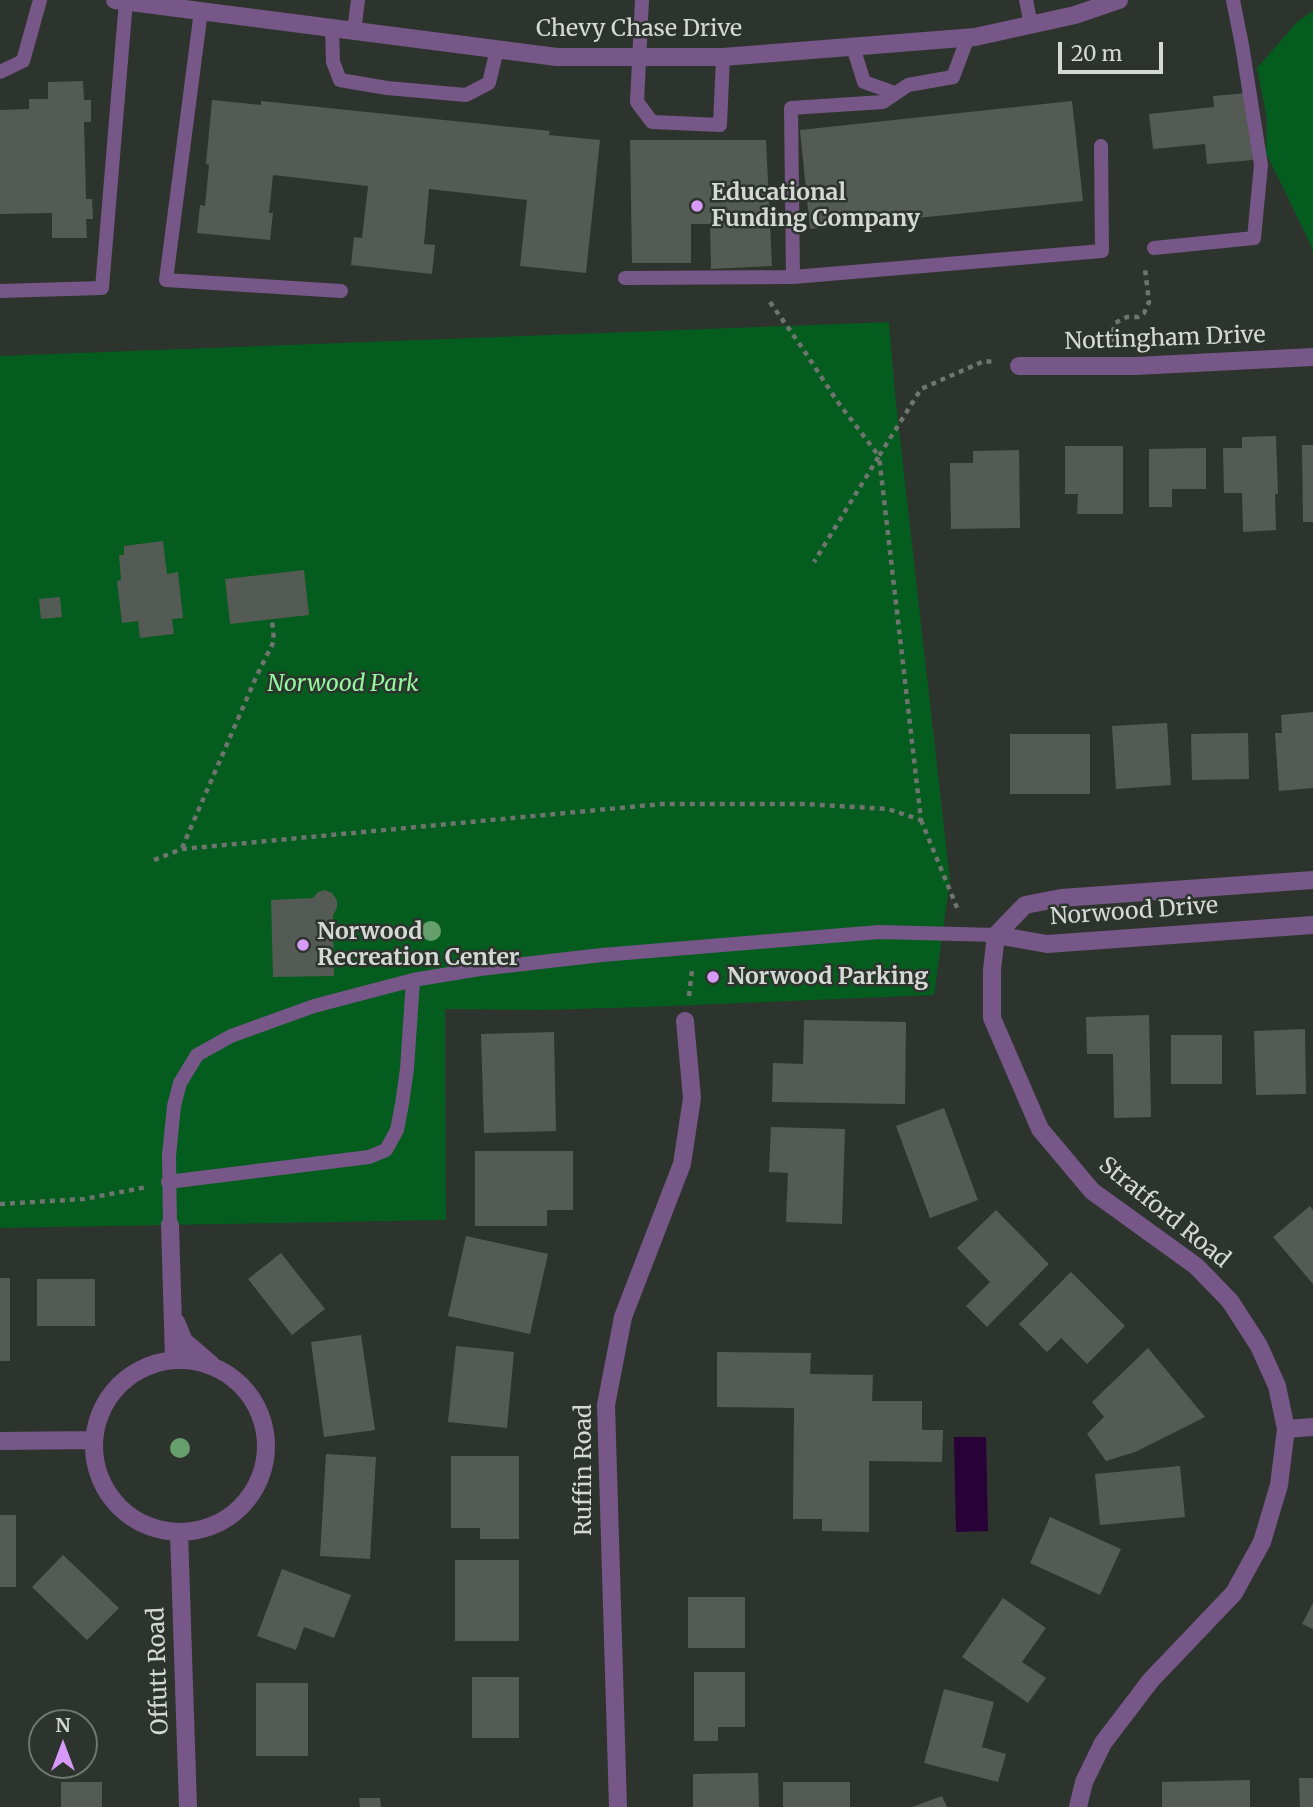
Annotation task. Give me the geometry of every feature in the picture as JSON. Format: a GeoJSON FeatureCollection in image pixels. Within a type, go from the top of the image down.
{"type":"FeatureCollection","features":[{"type":"Feature","properties":{"kind":"street","name":"Chevy Chase Drive"},"geometry":{"type":"LineString","coordinates":[[121,1],[557,57],[723,57],[968,37],[1075,15],[1119,0]]}},
{"type":"Feature","properties":{"kind":"street","name":"Nottingham Drive"},"geometry":{"type":"LineString","coordinates":[[1019,366],[1109,366],[1313,357]]}},
{"type":"Feature","properties":{"kind":"street","name":"Norwood Drive"},"geometry":{"type":"LineString","coordinates":[[996,935],[1025,905],[1061,898],[1313,880]]}},
{"type":"Feature","properties":{"kind":"street","name":"Norwood Drive"},"geometry":{"type":"LineString","coordinates":[[996,935],[1047,944],[1313,925]]}},
{"type":"Feature","properties":{"kind":"street","name":"Stratford Road"},"geometry":{"type":"LineString","coordinates":[[996,935],[992,970],[992,1018],[1040,1129],[1093,1191],[1196,1266],[1230,1301],[1259,1346],[1277,1386],[1286,1429],[1279,1486],[1262,1542],[1234,1593],[1151,1680],[1103,1743],[1084,1782],[1078,1807]]}},
{"type":"Feature","properties":{"kind":"street","name":"Ruffin Road"},"geometry":{"type":"LineString","coordinates":[[618,1807],[606,1405],[623,1317],[682,1164],[692,1098],[685,1021]]}},
{"type":"Feature","properties":{"kind":"street"},"geometry":{"type":"LineString","coordinates":[[170,1225],[174,1359]]}},
{"type":"Feature","properties":{"kind":"street"},"geometry":{"type":"LineString","coordinates":[[172,1312],[184,1341],[212,1366],[243,1386],[255,1401],[263,1420],[267,1454],[257,1486],[244,1504],[226,1520],[179,1532],[155,1529],[127,1515],[113,1502],[99,1479],[93,1440],[101,1408],[116,1387],[139,1369],[174,1359],[212,1366]]}},
{"type":"Feature","properties":{"kind":"street"},"geometry":{"type":"LineString","coordinates":[[1286,1429],[1313,1427]]}},
{"type":"Feature","properties":{"kind":"street"},"geometry":{"type":"LineString","coordinates":[[0,1441],[93,1440]]}},
{"type":"Feature","properties":{"kind":"street","name":"Offutt Road"},"geometry":{"type":"LineString","coordinates":[[179,1532],[188,1807]]}},
{"type":"Feature","properties":{"kind":"lane"},"geometry":{"type":"LineString","coordinates":[[0,72],[23,61],[40,0]]}},
{"type":"Feature","properties":{"kind":"lane"},"geometry":{"type":"LineString","coordinates":[[354,31],[358,0]]}},
{"type":"Feature","properties":{"kind":"lane"},"geometry":{"type":"LineString","coordinates":[[642,0],[637,102],[652,122],[720,125],[723,57]]}},
{"type":"Feature","properties":{"kind":"lane"},"geometry":{"type":"LineString","coordinates":[[1026,0],[1031,24]]}},
{"type":"Feature","properties":{"kind":"lane"},"geometry":{"type":"LineString","coordinates":[[1154,248],[1254,238],[1261,165],[1233,0]]}},
{"type":"Feature","properties":{"kind":"lane"},"geometry":{"type":"LineString","coordinates":[[0,291],[102,288],[121,1]]}},
{"type":"Feature","properties":{"kind":"lane"},"geometry":{"type":"LineString","coordinates":[[201,11],[166,279],[341,290]]}},
{"type":"Feature","properties":{"kind":"lane"},"geometry":{"type":"LineString","coordinates":[[332,28],[333,62],[340,80],[387,88],[466,95],[489,83],[497,50]]}},
{"type":"Feature","properties":{"kind":"lane"},"geometry":{"type":"LineString","coordinates":[[793,277],[791,108],[883,102],[908,85],[953,77],[968,37]]}},
{"type":"Feature","properties":{"kind":"lane"},"geometry":{"type":"LineString","coordinates":[[853,47],[864,82],[895,93]]}},
{"type":"Feature","properties":{"kind":"lane"},"geometry":{"type":"LineString","coordinates":[[625,278],[793,277],[1102,251],[1101,146]]}},
{"type":"Feature","properties":{"kind":"lane"},"geometry":{"type":"LineString","coordinates":[[170,1225],[168,1182],[174,1107],[180,1083],[197,1055],[231,1036],[314,1006],[413,980],[516,964],[879,932],[996,935]]}},
{"type":"Feature","properties":{"kind":"lane"},"geometry":{"type":"LineString","coordinates":[[168,1182],[369,1157],[386,1150],[397,1130],[402,1104],[413,980]]}},
{"type":"Feature","properties":{"kind":"path"},"geometry":{"type":"LineString","coordinates":[[1109,366],[1115,323],[1127,317],[1138,317],[1144,313],[1149,302],[1142,249],[1154,248]]}},
{"type":"Feature","properties":{"kind":"path"},"geometry":{"type":"LineString","coordinates":[[752,277],[837,401],[879,456],[920,820],[958,908],[962,934]]}},
{"type":"Feature","properties":{"kind":"path"},"geometry":{"type":"LineString","coordinates":[[814,562],[920,389],[984,361],[1019,366]]}},
{"type":"Feature","properties":{"kind":"path"},"geometry":{"type":"LineString","coordinates":[[182,849],[274,641],[272,619]]}},
{"type":"Feature","properties":{"kind":"path"},"geometry":{"type":"LineString","coordinates":[[154,860],[182,849],[662,804],[805,804],[888,809],[920,820]]}},
{"type":"Feature","properties":{"kind":"path"},"geometry":{"type":"LineString","coordinates":[[685,1021],[696,947]]}},
{"type":"Feature","properties":{"kind":"path"},"geometry":{"type":"LineString","coordinates":[[0,1204],[84,1199],[168,1182]]}},
{"type":"Feature","properties":{"kind":"green space"},"geometry":{"type":"Polygon","coordinates":[[[1313,11],[1313,255],[1311,245],[1266,153],[1267,119],[1257,68],[1297,22],[1313,11]]]}},
{"type":"Feature","properties":{"kind":"green space","name":"Norwood Park"},"geometry":{"type":"Polygon","coordinates":[[[889,322],[950,880],[934,995],[544,1010],[445,1009],[446,1220],[0,1228],[0,356],[889,322]]]}},
{"type":"Feature","properties":{"kind":"shaded area"},"geometry":{"type":"Polygon","coordinates":[[[954,1437],[986,1437],[988,1531],[956,1532],[954,1437]]]}},
{"type":"Feature","properties":{"kind":"building"},"geometry":{"type":"Polygon","coordinates":[[[83,81],[84,100],[91,100],[91,122],[84,122],[86,199],[92,199],[93,219],[86,219],[87,238],[52,238],[52,213],[0,214],[0,110],[29,109],[29,99],[48,99],[48,82],[83,81]]]}},
{"type":"Feature","properties":{"kind":"building"},"geometry":{"type":"Polygon","coordinates":[[[1247,93],[1253,160],[1207,164],[1205,144],[1153,149],[1149,114],[1214,107],[1213,96],[1247,93]]]}},
{"type":"Feature","properties":{"kind":"building"},"geometry":{"type":"Polygon","coordinates":[[[212,100],[261,105],[261,101],[550,131],[549,135],[600,140],[586,273],[520,266],[527,200],[429,189],[424,244],[435,245],[432,274],[351,265],[354,237],[362,238],[368,186],[273,175],[269,213],[273,213],[270,240],[197,233],[200,205],[205,206],[212,100]]]}},
{"type":"Feature","properties":{"kind":"building"},"geometry":{"type":"Polygon","coordinates":[[[1072,101],[1083,201],[810,229],[800,130],[1072,101]]]}},
{"type":"Feature","properties":{"kind":"building"},"geometry":{"type":"Polygon","coordinates":[[[630,140],[766,140],[772,266],[711,269],[710,224],[691,224],[691,263],[632,263],[630,140]]]}},
{"type":"Feature","properties":{"kind":"building"},"geometry":{"type":"Polygon","coordinates":[[[1276,436],[1276,530],[1243,532],[1242,493],[1224,493],[1223,448],[1242,448],[1242,437],[1276,436]]]}},
{"type":"Feature","properties":{"kind":"building"},"geometry":{"type":"Polygon","coordinates":[[[1302,445],[1313,445],[1313,522],[1303,522],[1302,445]]]}},
{"type":"Feature","properties":{"kind":"building"},"geometry":{"type":"Polygon","coordinates":[[[1065,446],[1123,446],[1123,514],[1077,514],[1078,494],[1065,494],[1065,446]]]}},
{"type":"Feature","properties":{"kind":"building"},"geometry":{"type":"Polygon","coordinates":[[[1206,448],[1206,489],[1172,489],[1172,507],[1149,507],[1149,449],[1206,448]]]}},
{"type":"Feature","properties":{"kind":"building"},"geometry":{"type":"Polygon","coordinates":[[[1019,450],[1020,528],[951,529],[950,463],[973,463],[973,451],[1019,450]]]}},
{"type":"Feature","properties":{"kind":"building"},"geometry":{"type":"Polygon","coordinates":[[[163,541],[167,574],[178,572],[183,618],[172,619],[174,634],[140,638],[138,621],[122,623],[117,581],[121,580],[119,555],[124,555],[124,546],[163,541]]]}},
{"type":"Feature","properties":{"kind":"building"},"geometry":{"type":"Polygon","coordinates":[[[304,570],[309,615],[230,624],[225,579],[304,570]]]}},
{"type":"Feature","properties":{"kind":"building"},"geometry":{"type":"Polygon","coordinates":[[[60,597],[62,617],[41,619],[39,599],[60,597]]]}},
{"type":"Feature","properties":{"kind":"building"},"geometry":{"type":"Polygon","coordinates":[[[1313,712],[1313,788],[1279,791],[1275,733],[1282,733],[1281,715],[1313,712]]]}},
{"type":"Feature","properties":{"kind":"building"},"geometry":{"type":"Polygon","coordinates":[[[1167,723],[1171,785],[1116,789],[1112,726],[1167,723]]]}},
{"type":"Feature","properties":{"kind":"building"},"geometry":{"type":"Polygon","coordinates":[[[1248,733],[1249,779],[1192,780],[1191,734],[1248,733]]]}},
{"type":"Feature","properties":{"kind":"building"},"geometry":{"type":"Polygon","coordinates":[[[1010,734],[1090,734],[1090,794],[1010,794],[1010,734]]]}},
{"type":"Feature","properties":{"kind":"building","name":"Norwood Recreation Center"},"geometry":{"type":"Polygon","coordinates":[[[325,890],[332,893],[337,900],[333,915],[334,976],[273,977],[271,900],[313,898],[318,892],[325,890]]]}},
{"type":"Feature","properties":{"kind":"building"},"geometry":{"type":"Polygon","coordinates":[[[1149,1015],[1151,1117],[1114,1118],[1113,1054],[1087,1054],[1086,1017],[1149,1015]]]}},
{"type":"Feature","properties":{"kind":"building"},"geometry":{"type":"Polygon","coordinates":[[[804,1020],[906,1022],[905,1104],[772,1102],[773,1063],[803,1064],[804,1020]]]}},
{"type":"Feature","properties":{"kind":"building"},"geometry":{"type":"Polygon","coordinates":[[[1305,1029],[1306,1094],[1256,1095],[1254,1031],[1305,1029]]]}},
{"type":"Feature","properties":{"kind":"building"},"geometry":{"type":"Polygon","coordinates":[[[554,1032],[556,1131],[484,1133],[481,1034],[554,1032]]]}},
{"type":"Feature","properties":{"kind":"building"},"geometry":{"type":"Polygon","coordinates":[[[1171,1035],[1222,1035],[1222,1084],[1171,1084],[1171,1035]]]}},
{"type":"Feature","properties":{"kind":"building"},"geometry":{"type":"Polygon","coordinates":[[[944,1108],[978,1200],[930,1218],[896,1126],[944,1108]]]}},
{"type":"Feature","properties":{"kind":"building"},"geometry":{"type":"Polygon","coordinates":[[[771,1127],[845,1129],[842,1224],[786,1222],[788,1173],[769,1172],[771,1127]]]}},
{"type":"Feature","properties":{"kind":"building"},"geometry":{"type":"Polygon","coordinates":[[[475,1151],[573,1151],[573,1210],[547,1210],[547,1226],[475,1226],[475,1151]]]}},
{"type":"Feature","properties":{"kind":"building"},"geometry":{"type":"Polygon","coordinates":[[[1310,1206],[1313,1210],[1313,1284],[1273,1237],[1310,1206]]]}},
{"type":"Feature","properties":{"kind":"building"},"geometry":{"type":"Polygon","coordinates":[[[996,1210],[1049,1264],[987,1327],[966,1306],[990,1282],[957,1248],[996,1210]]]}},
{"type":"Feature","properties":{"kind":"building"},"geometry":{"type":"Polygon","coordinates":[[[466,1236],[548,1254],[530,1334],[448,1316],[466,1236]]]}},
{"type":"Feature","properties":{"kind":"building"},"geometry":{"type":"Polygon","coordinates":[[[281,1253],[325,1309],[292,1335],[248,1279],[281,1253]]]}},
{"type":"Feature","properties":{"kind":"building"},"geometry":{"type":"Polygon","coordinates":[[[1071,1272],[1125,1326],[1087,1364],[1061,1338],[1047,1352],[1019,1324],[1071,1272]]]}},
{"type":"Feature","properties":{"kind":"building"},"geometry":{"type":"Polygon","coordinates":[[[0,1278],[10,1278],[10,1361],[0,1361],[0,1278]]]}},
{"type":"Feature","properties":{"kind":"building"},"geometry":{"type":"Polygon","coordinates":[[[37,1279],[95,1279],[95,1326],[37,1326],[37,1279]]]}},
{"type":"Feature","properties":{"kind":"building"},"geometry":{"type":"Polygon","coordinates":[[[361,1335],[375,1430],[324,1437],[311,1342],[361,1335]]]}},
{"type":"Feature","properties":{"kind":"building"},"geometry":{"type":"Polygon","coordinates":[[[456,1346],[514,1352],[507,1428],[448,1422],[456,1346]]]}},
{"type":"Feature","properties":{"kind":"building"},"geometry":{"type":"Polygon","coordinates":[[[1148,1348],[1205,1417],[1135,1452],[1106,1461],[1087,1434],[1104,1417],[1092,1402],[1148,1348]]]}},
{"type":"Feature","properties":{"kind":"building"},"geometry":{"type":"Polygon","coordinates":[[[717,1352],[811,1353],[810,1374],[873,1375],[872,1401],[922,1401],[922,1430],[943,1430],[942,1462],[869,1461],[869,1532],[822,1531],[822,1519],[793,1519],[794,1408],[717,1407],[717,1352]]]}},
{"type":"Feature","properties":{"kind":"building"},"geometry":{"type":"Polygon","coordinates":[[[326,1454],[376,1457],[370,1559],[320,1556],[326,1454]]]}},
{"type":"Feature","properties":{"kind":"building"},"geometry":{"type":"Polygon","coordinates":[[[451,1456],[519,1456],[519,1539],[480,1539],[480,1528],[451,1528],[451,1456]]]}},
{"type":"Feature","properties":{"kind":"building"},"geometry":{"type":"Polygon","coordinates":[[[1180,1466],[1185,1517],[1100,1525],[1095,1474],[1180,1466]]]}},
{"type":"Feature","properties":{"kind":"building"},"geometry":{"type":"Polygon","coordinates":[[[0,1515],[16,1515],[16,1587],[0,1587],[0,1515]]]}},
{"type":"Feature","properties":{"kind":"building"},"geometry":{"type":"Polygon","coordinates":[[[1050,1517],[1121,1549],[1100,1595],[1030,1563],[1050,1517]]]}},
{"type":"Feature","properties":{"kind":"building"},"geometry":{"type":"Polygon","coordinates":[[[63,1555],[119,1608],[87,1640],[32,1587],[63,1555]]]}},
{"type":"Feature","properties":{"kind":"building"},"geometry":{"type":"Polygon","coordinates":[[[455,1560],[519,1560],[519,1641],[455,1641],[455,1560]]]}},
{"type":"Feature","properties":{"kind":"building"},"geometry":{"type":"Polygon","coordinates":[[[282,1569],[351,1595],[334,1638],[304,1627],[296,1650],[257,1636],[282,1569]]]}},
{"type":"Feature","properties":{"kind":"building"},"geometry":{"type":"Polygon","coordinates":[[[688,1597],[745,1597],[745,1648],[688,1648],[688,1597]]]}},
{"type":"Feature","properties":{"kind":"building"},"geometry":{"type":"Polygon","coordinates":[[[1003,1598],[1046,1628],[1022,1662],[1046,1678],[1028,1703],[962,1657],[1003,1598]]]}},
{"type":"Feature","properties":{"kind":"building"},"geometry":{"type":"Polygon","coordinates":[[[1313,1603],[1313,1629],[1302,1624],[1313,1603]]]}},
{"type":"Feature","properties":{"kind":"building"},"geometry":{"type":"Polygon","coordinates":[[[694,1672],[745,1672],[745,1727],[718,1727],[718,1741],[694,1741],[694,1672]]]}},
{"type":"Feature","properties":{"kind":"building"},"geometry":{"type":"Polygon","coordinates":[[[472,1677],[519,1677],[519,1738],[472,1738],[472,1677]]]}},
{"type":"Feature","properties":{"kind":"building"},"geometry":{"type":"Polygon","coordinates":[[[256,1683],[308,1683],[308,1756],[256,1756],[256,1683]]]}},
{"type":"Feature","properties":{"kind":"building"},"geometry":{"type":"Polygon","coordinates":[[[944,1689],[994,1702],[982,1747],[1006,1754],[998,1782],[924,1763],[944,1689]]]}},
{"type":"Feature","properties":{"kind":"building"},"geometry":{"type":"Polygon","coordinates":[[[758,1773],[759,1807],[693,1807],[693,1774],[758,1773]]]}},
{"type":"Feature","properties":{"kind":"building"},"geometry":{"type":"Polygon","coordinates":[[[1299,1778],[1313,1778],[1313,1807],[1300,1807],[1299,1778]]]}},
{"type":"Feature","properties":{"kind":"building"},"geometry":{"type":"Polygon","coordinates":[[[1250,1780],[1250,1807],[1162,1807],[1162,1782],[1250,1780]]]}},
{"type":"Feature","properties":{"kind":"building"},"geometry":{"type":"Polygon","coordinates":[[[61,1782],[102,1782],[102,1807],[61,1807],[61,1782]]]}},
{"type":"Feature","properties":{"kind":"building"},"geometry":{"type":"Polygon","coordinates":[[[783,1782],[850,1782],[850,1807],[783,1807],[783,1782]]]}},
{"type":"Feature","properties":{"kind":"building"},"geometry":{"type":"Polygon","coordinates":[[[942,1796],[947,1807],[912,1807],[942,1796]]]}},
{"type":"Feature","properties":{"kind":"building"},"geometry":{"type":"Polygon","coordinates":[[[359,1798],[380,1798],[381,1807],[360,1807],[359,1798]]]}},
{"type":"Feature","properties":{"kind":"place","name":"Educational Funding Company"},"geometry":{"type":"Point","coordinates":[697,206]}},
{"type":"Feature","properties":{"kind":"place","name":"Norwood Recreation Center"},"geometry":{"type":"Point","coordinates":[303,945]}},
{"type":"Feature","properties":{"kind":"place","name":"Norwood Parking"},"geometry":{"type":"Point","coordinates":[713,977]}}]}
